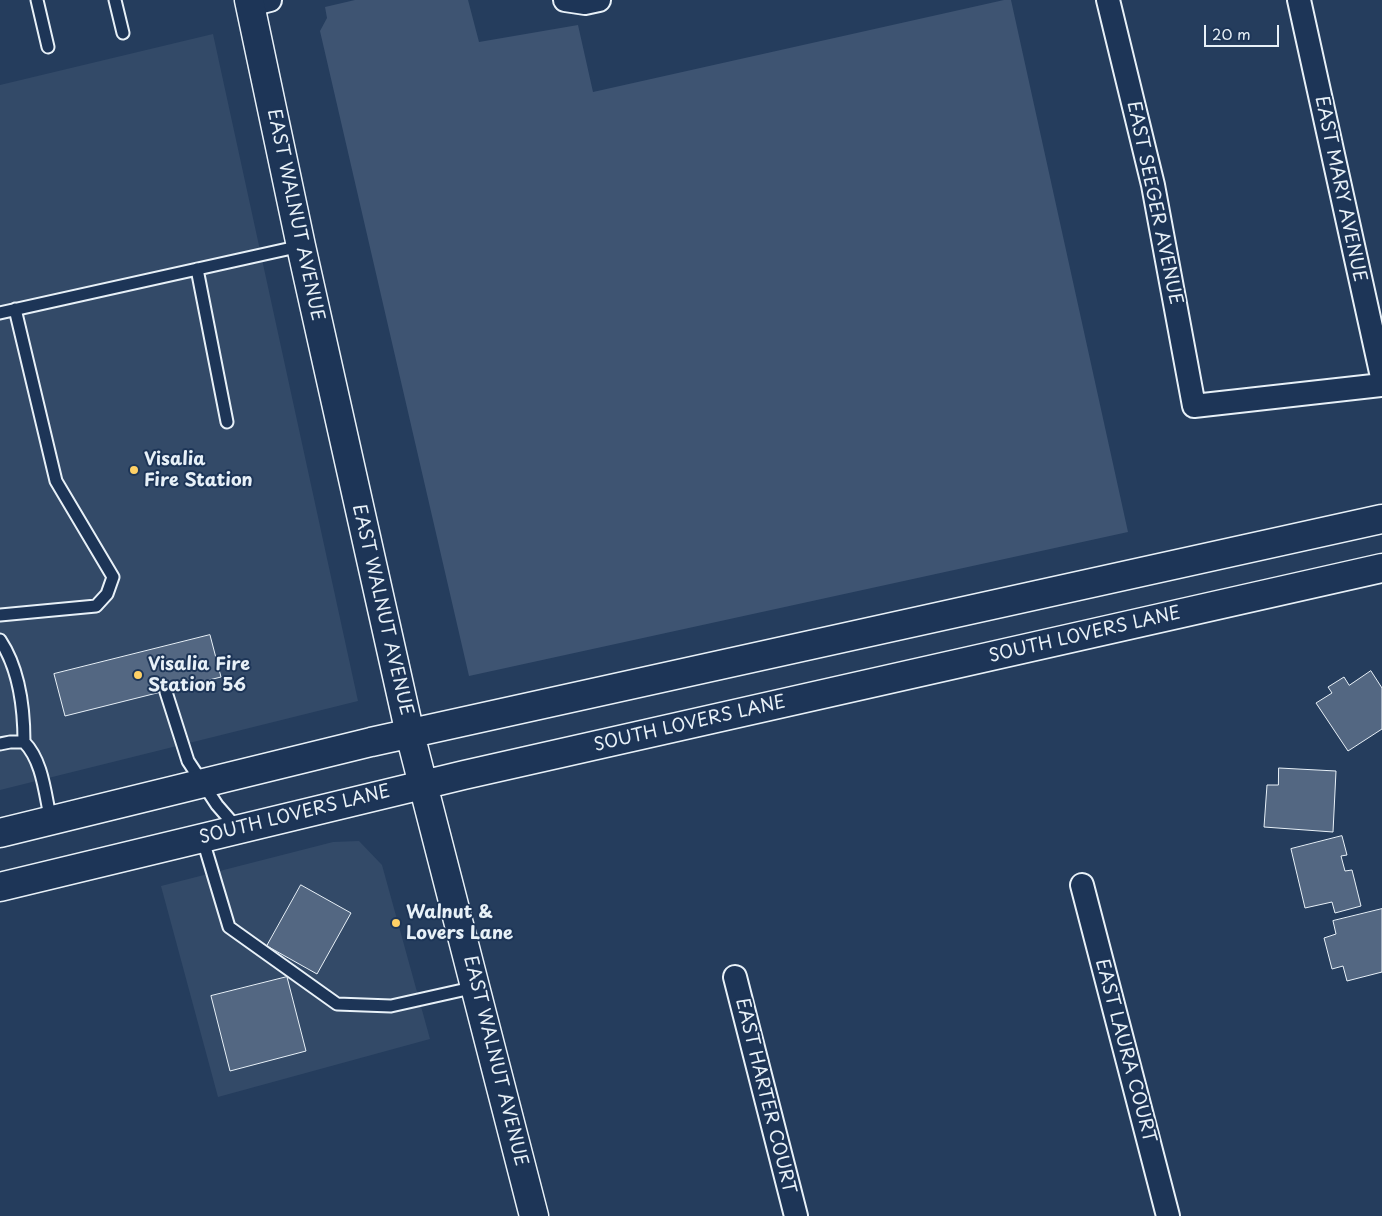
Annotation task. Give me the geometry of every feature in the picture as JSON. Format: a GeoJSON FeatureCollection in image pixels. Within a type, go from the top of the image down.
{"type":"FeatureCollection","features":[{"type":"Feature","properties":{"kind":"main road","name":"EAST WALNUT AVENUE"},"geometry":{"type":"LineString","coordinates":[[256,2],[301,246],[410,734],[534,1216]]}},
{"type":"Feature","properties":{"kind":"main road"},"geometry":{"type":"LineString","coordinates":[[0,834],[410,734],[1382,518]]}},
{"type":"Feature","properties":{"kind":"main road","name":"SOUTH LOVERS LANE"},"geometry":{"type":"LineString","coordinates":[[0,887],[422,784],[1382,568]]}},
{"type":"Feature","properties":{"kind":"street"},"geometry":{"type":"LineString","coordinates":[[565,0],[585,3],[599,0]]}},
{"type":"Feature","properties":{"kind":"street","name":"EAST SEEGER AVENUE"},"geometry":{"type":"LineString","coordinates":[[1108,0],[1153,186],[1194,406],[1382,384]]}},
{"type":"Feature","properties":{"kind":"street","name":"EAST MARY AVENUE"},"geometry":{"type":"LineString","coordinates":[[1299,0],[1382,377]]}},
{"type":"Feature","properties":{"kind":"street","name":"EAST LAURA COURT"},"geometry":{"type":"LineString","coordinates":[[1082,886],[1168,1216]]}},
{"type":"Feature","properties":{"kind":"street","name":"EAST HARTER COURT"},"geometry":{"type":"LineString","coordinates":[[735,977],[796,1216]]}},
{"type":"Feature","properties":{"kind":"lane"},"geometry":{"type":"LineString","coordinates":[[37,0],[48,47]]}},
{"type":"Feature","properties":{"kind":"lane"},"geometry":{"type":"LineString","coordinates":[[115,0],[123,33]]}},
{"type":"Feature","properties":{"kind":"lane"},"geometry":{"type":"LineString","coordinates":[[0,313],[301,246]]}},
{"type":"Feature","properties":{"kind":"lane"},"geometry":{"type":"LineString","coordinates":[[197,269],[227,422]]}},
{"type":"Feature","properties":{"kind":"lane"},"geometry":{"type":"LineString","coordinates":[[0,616],[96,606],[107,594],[113,577],[56,481],[15,309]]}},
{"type":"Feature","properties":{"kind":"lane"},"geometry":{"type":"LineString","coordinates":[[0,640],[6,650],[17,680],[24,712],[24,742],[32,750],[39,770],[51,821]]}},
{"type":"Feature","properties":{"kind":"lane"},"geometry":{"type":"LineString","coordinates":[[166,692],[188,761],[217,805],[238,829]]}},
{"type":"Feature","properties":{"kind":"lane"},"geometry":{"type":"LineString","coordinates":[[0,744],[24,742]]}},
{"type":"Feature","properties":{"kind":"lane"},"geometry":{"type":"LineString","coordinates":[[202,837],[229,927],[337,1004],[391,1006],[476,987]]}},
{"type":"Feature","properties":{"kind":"shaded area"},"geometry":{"type":"Polygon","coordinates":[[[355,0],[468,0],[479,42],[578,25],[593,92],[1004,0],[1011,0],[1128,532],[469,676],[320,31],[327,18],[325,7],[355,0]]]}},
{"type":"Feature","properties":{"kind":"shaded area"},"geometry":{"type":"Polygon","coordinates":[[[213,34],[358,701],[0,790],[0,85],[213,34]]]}},
{"type":"Feature","properties":{"kind":"shaded area"},"geometry":{"type":"Polygon","coordinates":[[[359,841],[382,865],[430,1039],[218,1097],[161,886],[333,842],[359,841]]]}},
{"type":"Feature","properties":{"kind":"building","name":"Visalia Fire Station 56"},"geometry":{"type":"Polygon","coordinates":[[[210,635],[221,677],[65,716],[54,674],[210,635]]]}},
{"type":"Feature","properties":{"kind":"building"},"geometry":{"type":"Polygon","coordinates":[[[1371,671],[1382,688],[1382,729],[1348,751],[1316,703],[1332,693],[1328,687],[1344,677],[1349,685],[1371,671]]]}},
{"type":"Feature","properties":{"kind":"building"},"geometry":{"type":"Polygon","coordinates":[[[1279,768],[1336,771],[1333,832],[1264,827],[1267,785],[1278,785],[1279,768]]]}},
{"type":"Feature","properties":{"kind":"building"},"geometry":{"type":"Polygon","coordinates":[[[1342,836],[1347,855],[1341,856],[1345,871],[1352,870],[1361,906],[1335,913],[1332,902],[1305,908],[1291,849],[1342,836]]]}},
{"type":"Feature","properties":{"kind":"building"},"geometry":{"type":"Polygon","coordinates":[[[301,885],[351,913],[317,974],[267,946],[301,885]]]}},
{"type":"Feature","properties":{"kind":"building"},"geometry":{"type":"Polygon","coordinates":[[[1382,909],[1382,972],[1347,981],[1343,966],[1332,969],[1324,938],[1336,934],[1333,921],[1382,909]]]}},
{"type":"Feature","properties":{"kind":"building"},"geometry":{"type":"Polygon","coordinates":[[[287,977],[306,1051],[230,1071],[211,996],[287,977]]]}},
{"type":"Feature","properties":{"kind":"place","name":"Visalia Fire Station"},"geometry":{"type":"Point","coordinates":[134,470]}},
{"type":"Feature","properties":{"kind":"place","name":"Visalia Fire Station 56"},"geometry":{"type":"Point","coordinates":[138,675]}},
{"type":"Feature","properties":{"kind":"place","name":"Walnut & Lovers Lane"},"geometry":{"type":"Point","coordinates":[396,923]}}]}
